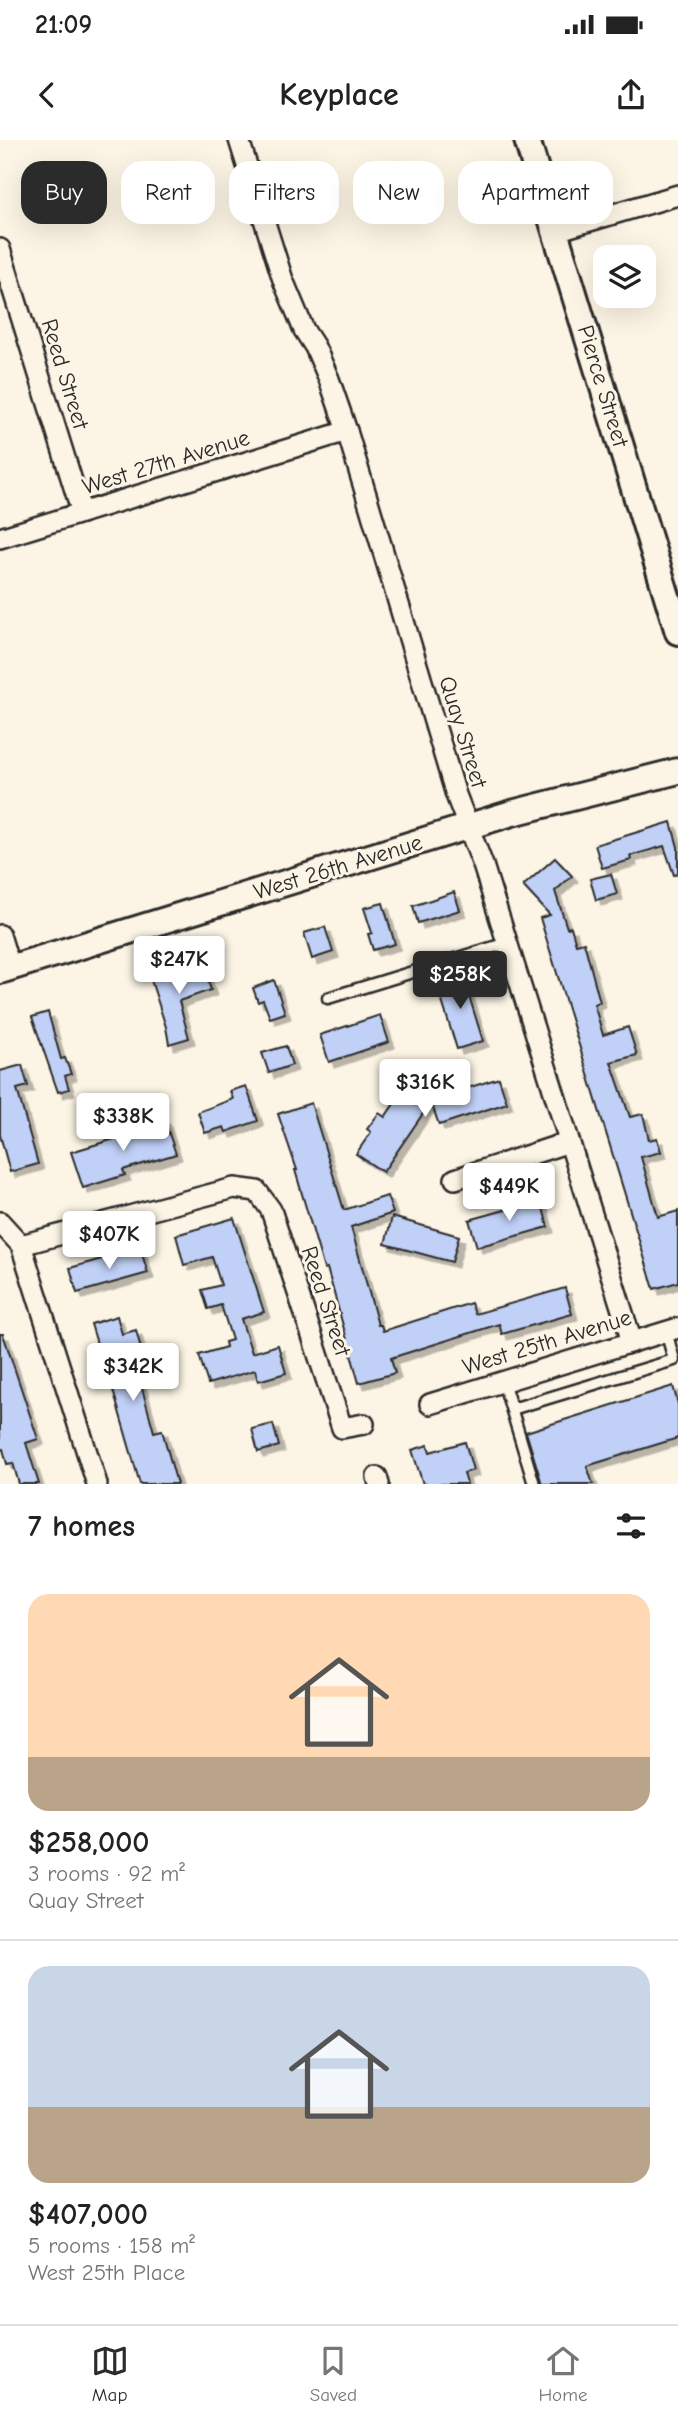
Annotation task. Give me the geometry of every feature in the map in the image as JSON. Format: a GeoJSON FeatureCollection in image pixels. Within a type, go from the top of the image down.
{"type":"FeatureCollection","features":[{"type":"Feature","properties":{"kind":"street","name":"Quay Street"},"geometry":{"type":"LineString","coordinates":[[239,140],[283,281],[329,379],[347,431],[456,795],[483,865],[632,1342]]}},
{"type":"Feature","properties":{"kind":"street","name":"Pierce Street"},"geometry":{"type":"LineString","coordinates":[[527,140],[678,632]]}},
{"type":"Feature","properties":{"kind":"street"},"geometry":{"type":"LineString","coordinates":[[556,231],[678,195]]}},
{"type":"Feature","properties":{"kind":"street","name":"Reed Street"},"geometry":{"type":"LineString","coordinates":[[0,249],[6,287],[82,513]]}},
{"type":"Feature","properties":{"kind":"street","name":"West 27th Avenue"},"geometry":{"type":"LineString","coordinates":[[0,538],[347,431]]}},
{"type":"Feature","properties":{"kind":"street","name":"West 26th Avenue"},"geometry":{"type":"LineString","coordinates":[[5,969],[468,826],[678,771]]}},
{"type":"Feature","properties":{"kind":"street"},"geometry":{"type":"LineString","coordinates":[[0,935],[5,969]]}},
{"type":"Feature","properties":{"kind":"street"},"geometry":{"type":"LineString","coordinates":[[455,1179],[569,1142]]}},
{"type":"Feature","properties":{"kind":"street","name":"Reed Street"},"geometry":{"type":"LineString","coordinates":[[21,1245],[234,1188],[257,1191],[271,1210],[342,1428],[364,1424]]}},
{"type":"Feature","properties":{"kind":"street"},"geometry":{"type":"LineString","coordinates":[[0,1222],[21,1245],[96,1484]]}},
{"type":"Feature","properties":{"kind":"street","name":"West 25th Avenue"},"geometry":{"type":"LineString","coordinates":[[430,1404],[672,1330]]}},
{"type":"Feature","properties":{"kind":"lane"},"geometry":{"type":"LineString","coordinates":[[328,998],[507,943]]}},
{"type":"Feature","properties":{"kind":"lane"},"geometry":{"type":"LineString","coordinates":[[672,1330],[674,1360],[678,1373]]}},
{"type":"Feature","properties":{"kind":"lane"},"geometry":{"type":"LineString","coordinates":[[512,1409],[674,1360]]}},
{"type":"Feature","properties":{"kind":"lane"},"geometry":{"type":"LineString","coordinates":[[503,1381],[534,1484]]}},
{"type":"Feature","properties":{"kind":"building"},"geometry":{"type":"Polygon","coordinates":[[[671,822],[678,847],[678,874],[674,875],[664,846],[630,856],[631,860],[602,868],[595,845],[671,822]]]}},
{"type":"Feature","properties":{"kind":"building"},"geometry":{"type":"Polygon","coordinates":[[[555,858],[572,876],[555,891],[567,928],[571,927],[576,944],[584,942],[600,1002],[594,1004],[603,1035],[628,1027],[637,1055],[611,1062],[630,1117],[643,1114],[649,1140],[657,1138],[661,1152],[641,1157],[658,1217],[678,1211],[678,1282],[654,1289],[540,918],[550,915],[523,886],[555,858]]]}},
{"type":"Feature","properties":{"kind":"building"},"geometry":{"type":"Polygon","coordinates":[[[611,874],[617,894],[596,900],[590,879],[611,874]]]}},
{"type":"Feature","properties":{"kind":"building"},"geometry":{"type":"Polygon","coordinates":[[[454,892],[460,910],[418,923],[413,906],[454,892]]]}},
{"type":"Feature","properties":{"kind":"building"},"geometry":{"type":"Polygon","coordinates":[[[383,903],[395,944],[373,950],[368,934],[372,933],[364,908],[383,903]]]}},
{"type":"Feature","properties":{"kind":"building"},"geometry":{"type":"Polygon","coordinates":[[[325,927],[333,952],[312,959],[304,933],[325,927]]]}},
{"type":"Feature","properties":{"kind":"building"},"geometry":{"type":"Polygon","coordinates":[[[201,960],[211,990],[179,1001],[189,1038],[169,1044],[150,977],[201,960]]]}},
{"type":"Feature","properties":{"kind":"building"},"geometry":{"type":"Polygon","coordinates":[[[462,973],[483,1041],[457,1049],[436,982],[462,973]]]}},
{"type":"Feature","properties":{"kind":"building"},"geometry":{"type":"Polygon","coordinates":[[[274,980],[285,1013],[270,1018],[263,1000],[258,1002],[253,988],[274,980]]]}},
{"type":"Feature","properties":{"kind":"building"},"geometry":{"type":"Polygon","coordinates":[[[48,1012],[61,1059],[65,1058],[71,1074],[65,1076],[69,1089],[58,1092],[32,1017],[48,1012]]]}},
{"type":"Feature","properties":{"kind":"building"},"geometry":{"type":"Polygon","coordinates":[[[380,1015],[389,1042],[329,1062],[320,1035],[380,1015]]]}},
{"type":"Feature","properties":{"kind":"building"},"geometry":{"type":"Polygon","coordinates":[[[286,1046],[292,1065],[269,1073],[262,1053],[286,1046]]]}},
{"type":"Feature","properties":{"kind":"building"},"geometry":{"type":"Polygon","coordinates":[[[22,1065],[28,1086],[17,1089],[38,1164],[10,1172],[0,1135],[0,1071],[22,1065]]]}},
{"type":"Feature","properties":{"kind":"building"},"geometry":{"type":"Polygon","coordinates":[[[499,1078],[507,1103],[439,1125],[431,1102],[383,1172],[356,1154],[371,1132],[367,1129],[379,1113],[385,1117],[400,1095],[414,1105],[499,1078]]]}},
{"type":"Feature","properties":{"kind":"building"},"geometry":{"type":"Polygon","coordinates":[[[246,1086],[258,1121],[226,1132],[224,1127],[205,1133],[198,1112],[233,1099],[230,1091],[246,1086]]]}},
{"type":"Feature","properties":{"kind":"building"},"geometry":{"type":"Polygon","coordinates":[[[311,1103],[344,1210],[387,1196],[393,1213],[351,1227],[378,1325],[381,1325],[383,1331],[471,1303],[475,1314],[565,1288],[572,1314],[502,1334],[499,1324],[391,1358],[395,1373],[359,1383],[327,1268],[324,1269],[297,1170],[278,1114],[311,1103]]]}},
{"type":"Feature","properties":{"kind":"building"},"geometry":{"type":"Polygon","coordinates":[[[164,1119],[176,1154],[123,1170],[125,1175],[83,1188],[71,1152],[124,1136],[123,1132],[164,1119]]]}},
{"type":"Feature","properties":{"kind":"building"},"geometry":{"type":"Polygon","coordinates":[[[541,1200],[548,1227],[477,1247],[469,1220],[541,1200]]]}},
{"type":"Feature","properties":{"kind":"building"},"geometry":{"type":"Polygon","coordinates":[[[392,1217],[459,1236],[452,1262],[385,1244],[392,1217]]]}},
{"type":"Feature","properties":{"kind":"building"},"geometry":{"type":"Polygon","coordinates":[[[234,1218],[264,1312],[241,1319],[252,1353],[278,1345],[286,1373],[258,1381],[255,1370],[208,1384],[199,1355],[226,1347],[225,1342],[232,1340],[221,1305],[208,1309],[202,1290],[221,1285],[212,1257],[184,1265],[176,1235],[234,1218]]]}},
{"type":"Feature","properties":{"kind":"building"},"geometry":{"type":"Polygon","coordinates":[[[140,1248],[148,1273],[77,1293],[70,1268],[140,1248]]]}},
{"type":"Feature","properties":{"kind":"building"},"geometry":{"type":"Polygon","coordinates":[[[117,1316],[122,1334],[136,1330],[143,1356],[134,1359],[154,1432],[162,1430],[177,1484],[140,1484],[104,1359],[102,1360],[91,1324],[117,1316]]]}},
{"type":"Feature","properties":{"kind":"building"},"geometry":{"type":"Polygon","coordinates":[[[0,1334],[3,1334],[38,1439],[26,1443],[39,1484],[19,1484],[13,1463],[7,1464],[3,1449],[0,1450],[0,1334]]]}},
{"type":"Feature","properties":{"kind":"building"},"geometry":{"type":"Polygon","coordinates":[[[673,1386],[678,1404],[678,1438],[587,1466],[593,1484],[542,1484],[526,1432],[673,1386]]]}},
{"type":"Feature","properties":{"kind":"building"},"geometry":{"type":"Polygon","coordinates":[[[273,1424],[279,1446],[258,1452],[252,1429],[273,1424]]]}},
{"type":"Feature","properties":{"kind":"building"},"geometry":{"type":"Polygon","coordinates":[[[465,1442],[473,1470],[464,1473],[467,1484],[423,1484],[412,1450],[428,1445],[430,1452],[465,1442]]]}}]}
